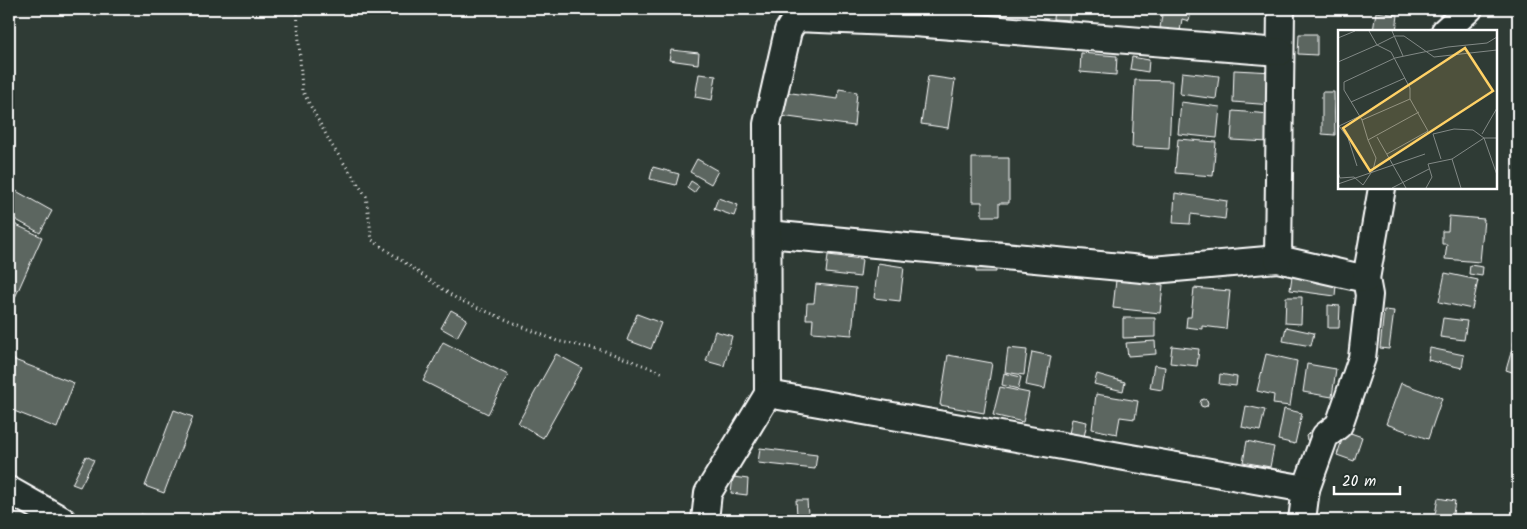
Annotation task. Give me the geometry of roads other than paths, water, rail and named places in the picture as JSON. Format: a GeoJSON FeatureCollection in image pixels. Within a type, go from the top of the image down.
{"type":"FeatureCollection","features":[{"type":"Feature","properties":{"kind":"street"},"geometry":{"type":"LineString","coordinates":[[1278,259],[1281,9]]}},
{"type":"Feature","properties":{"kind":"street"},"geometry":{"type":"LineString","coordinates":[[1446,30],[1469,9]]}},
{"type":"Feature","properties":{"kind":"street"},"geometry":{"type":"LineString","coordinates":[[705,520],[708,493],[768,394],[767,124],[788,31],[796,18],[914,23],[1280,52]]}},
{"type":"Feature","properties":{"kind":"street"},"geometry":{"type":"LineString","coordinates":[[1302,520],[1306,489],[1325,436],[1339,425],[1362,358],[1369,295],[1366,279],[1382,189]]}},
{"type":"Feature","properties":{"kind":"street"},"geometry":{"type":"LineString","coordinates":[[768,234],[1152,270],[1278,259],[1366,279]]}},
{"type":"Feature","properties":{"kind":"street"},"geometry":{"type":"LineString","coordinates":[[768,394],[1306,489]]}},
{"type":"Feature","properties":{"kind":"street"},"geometry":{"type":"LineString","coordinates":[[9,490],[62,520]]}}]}
